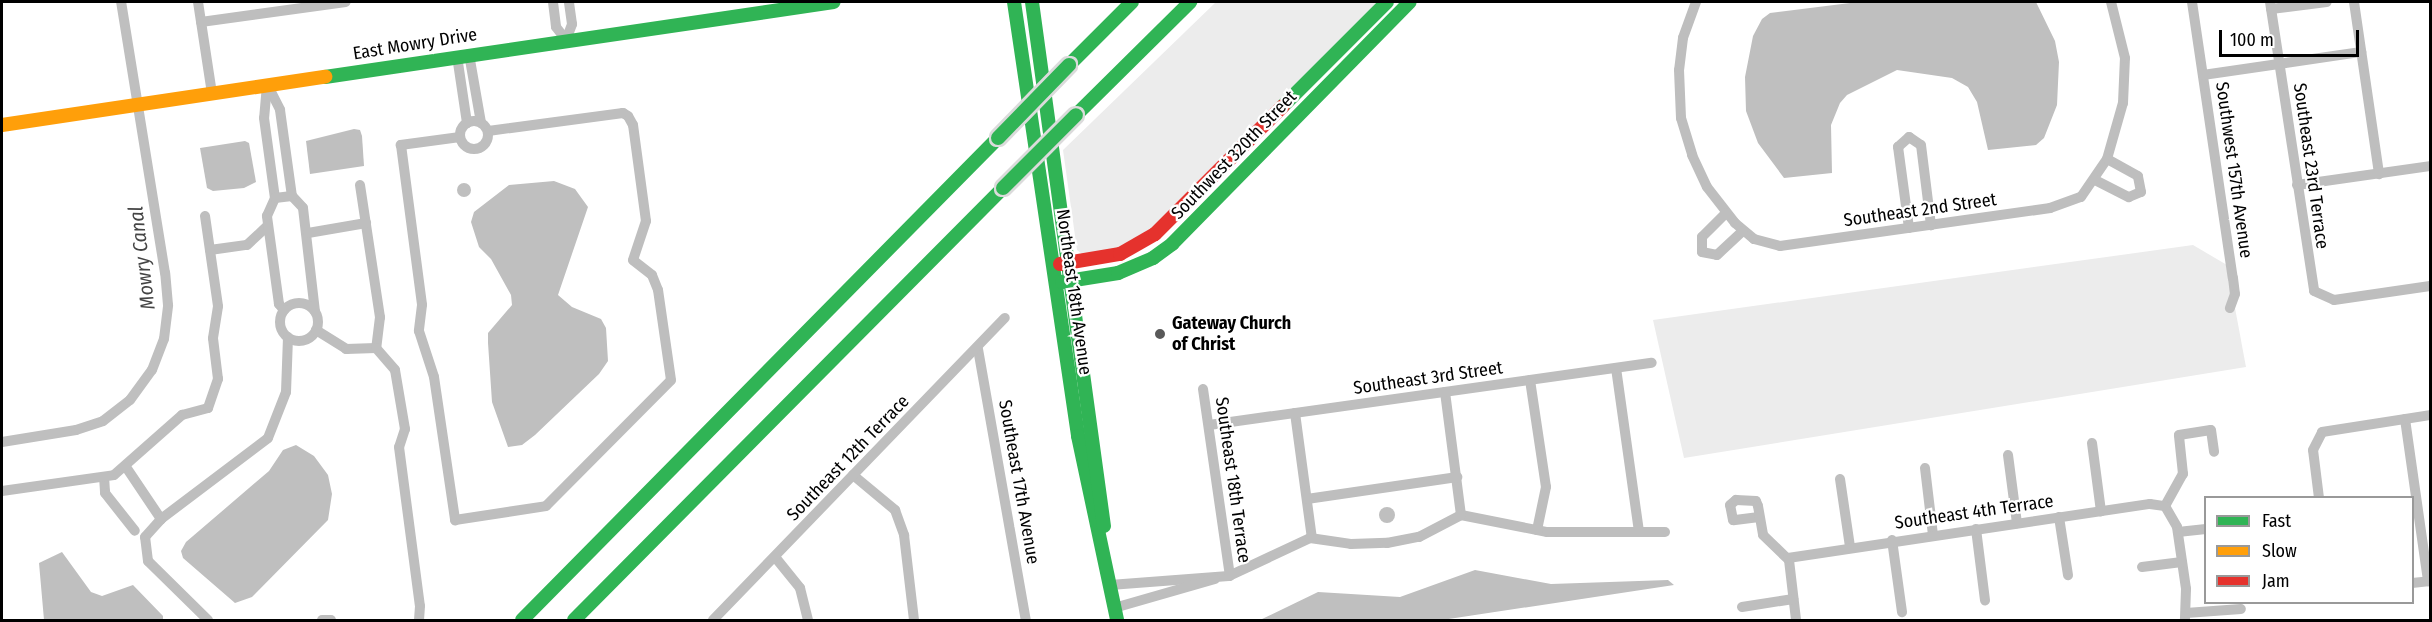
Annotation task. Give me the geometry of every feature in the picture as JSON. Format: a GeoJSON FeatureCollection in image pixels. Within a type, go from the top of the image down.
{"type":"FeatureCollection","features":[{"type":"Feature","properties":{"kind":"main road","name":"East Mowry Drive"},"geometry":{"type":"LineString","coordinates":[[2,125],[463,55],[834,2]]}},
{"type":"Feature","properties":{"kind":"main road","name":"Northeast 18th Avenue"},"geometry":{"type":"LineString","coordinates":[[1014,2],[1078,436],[1116,614]]}},
{"type":"Feature","properties":{"kind":"main road","name":"Northeast 18th Avenue"},"geometry":{"type":"LineString","coordinates":[[1032,2],[1069,263],[1110,585]]}},
{"type":"Feature","properties":{"kind":"main road"},"geometry":{"type":"LineString","coordinates":[[522,621],[1132,2]]}},
{"type":"Feature","properties":{"kind":"main road"},"geometry":{"type":"LineString","coordinates":[[574,621],[1190,2]]}},
{"type":"Feature","properties":{"kind":"main road"},"geometry":{"type":"LineString","coordinates":[[1052,265],[1120,254],[1155,234],[1387,2]]}},
{"type":"Feature","properties":{"kind":"main road","name":"Southwest 320th Street"},"geometry":{"type":"LineString","coordinates":[[1054,283],[1118,273],[1172,244],[1410,2]]}},
{"type":"Feature","properties":{"kind":"street"},"geometry":{"type":"LineString","coordinates":[[198,2],[212,94]]}},
{"type":"Feature","properties":{"kind":"street"},"geometry":{"type":"LineString","coordinates":[[201,22],[307,4],[346,2]]}},
{"type":"Feature","properties":{"kind":"street","name":"Southeast 2nd Street"},"geometry":{"type":"LineString","coordinates":[[1696,2],[1680,55],[1681,118],[1699,171],[1726,213],[1739,227],[1763,243],[1780,246],[2067,204],[2085,195],[2098,176]]}},
{"type":"Feature","properties":{"kind":"street"},"geometry":{"type":"LineString","coordinates":[[2107,159],[2138,176],[2143,183],[2141,192],[2129,197],[2098,176],[2107,159],[2121,112],[2126,75],[2122,38],[2111,2]]}},
{"type":"Feature","properties":{"kind":"street","name":"Southwest 157th Avenue"},"geometry":{"type":"LineString","coordinates":[[2192,2],[2235,294],[2230,308]]}},
{"type":"Feature","properties":{"kind":"street"},"geometry":{"type":"LineString","coordinates":[[2270,5],[2327,2]]}},
{"type":"Feature","properties":{"kind":"street"},"geometry":{"type":"LineString","coordinates":[[2354,2],[2379,174]]}},
{"type":"Feature","properties":{"kind":"street"},"geometry":{"type":"LineString","coordinates":[[569,3],[572,24],[566,40],[556,27],[553,4],[569,3]]}},
{"type":"Feature","properties":{"kind":"street","name":"Southeast 23rd Terrace"},"geometry":{"type":"LineString","coordinates":[[2270,5],[2311,283],[2320,296],[2334,300],[2430,286]]}},
{"type":"Feature","properties":{"kind":"street"},"geometry":{"type":"LineString","coordinates":[[2203,75],[2361,52]]}},
{"type":"Feature","properties":{"kind":"street"},"geometry":{"type":"LineString","coordinates":[[460,137],[467,123],[463,55]]}},
{"type":"Feature","properties":{"kind":"street"},"geometry":{"type":"LineString","coordinates":[[460,137],[464,145],[477,149],[485,144],[484,127],[463,55]]}},
{"type":"Feature","properties":{"kind":"street"},"geometry":{"type":"LineString","coordinates":[[267,84],[280,110],[292,196],[303,208],[308,233],[316,330]]}},
{"type":"Feature","properties":{"kind":"street"},"geometry":{"type":"LineString","coordinates":[[267,84],[264,118],[275,198],[269,206],[266,227],[279,304],[284,310]]}},
{"type":"Feature","properties":{"kind":"street"},"geometry":{"type":"LineString","coordinates":[[460,137],[401,145],[423,305],[419,331],[434,376],[455,520],[546,506],[670,380],[658,291],[652,275],[633,260],[646,221],[633,125],[628,116],[623,113],[484,127],[467,123]]}},
{"type":"Feature","properties":{"kind":"street"},"geometry":{"type":"LineString","coordinates":[[1909,228],[1898,147],[1909,137],[1921,145],[1931,225]]}},
{"type":"Feature","properties":{"kind":"street"},"geometry":{"type":"LineString","coordinates":[[2297,185],[2430,166]]}},
{"type":"Feature","properties":{"kind":"street"},"geometry":{"type":"LineString","coordinates":[[360,185],[380,317],[376,348],[395,370],[405,429],[399,447],[420,606],[419,621]]}},
{"type":"Feature","properties":{"kind":"street"},"geometry":{"type":"LineString","coordinates":[[275,198],[292,196]]}},
{"type":"Feature","properties":{"kind":"street"},"geometry":{"type":"LineString","coordinates":[[1726,213],[1702,237],[1702,252],[1717,255],[1739,227]]}},
{"type":"Feature","properties":{"kind":"street"},"geometry":{"type":"LineString","coordinates":[[2,491],[104,477],[126,467],[177,419],[208,408],[217,387],[213,338],[218,306],[205,216]]}},
{"type":"Feature","properties":{"kind":"street"},"geometry":{"type":"LineString","coordinates":[[308,233],[366,223]]}},
{"type":"Feature","properties":{"kind":"street"},"geometry":{"type":"LineString","coordinates":[[210,250],[247,245],[266,227]]}},
{"type":"Feature","properties":{"kind":"street"},"geometry":{"type":"LineString","coordinates":[[208,621],[148,561],[145,537],[161,519],[268,438],[286,392],[288,337],[280,322],[284,310],[300,303],[315,311]]}},
{"type":"Feature","properties":{"kind":"street","name":"Southeast 12th Terrace"},"geometry":{"type":"LineString","coordinates":[[713,621],[978,349],[1005,318]]}},
{"type":"Feature","properties":{"kind":"street"},"geometry":{"type":"LineString","coordinates":[[316,330],[346,349],[376,348]]}},
{"type":"Feature","properties":{"kind":"street"},"geometry":{"type":"LineString","coordinates":[[288,337],[300,341],[316,330]]}},
{"type":"Feature","properties":{"kind":"street","name":"Southeast 17th Avenue"},"geometry":{"type":"LineString","coordinates":[[978,349],[1026,621]]}},
{"type":"Feature","properties":{"kind":"street","name":"Southeast 3rd Street"},"geometry":{"type":"LineString","coordinates":[[1209,425],[1652,363]]}},
{"type":"Feature","properties":{"kind":"street"},"geometry":{"type":"LineString","coordinates":[[1616,368],[1639,531]]}},
{"type":"Feature","properties":{"kind":"street"},"geometry":{"type":"LineString","coordinates":[[1530,380],[1546,488],[1538,530]]}},
{"type":"Feature","properties":{"kind":"street","name":"Southeast 18th Terrace"},"geometry":{"type":"LineString","coordinates":[[1203,389],[1230,576]]}},
{"type":"Feature","properties":{"kind":"street"},"geometry":{"type":"LineString","coordinates":[[1445,392],[1461,515]]}},
{"type":"Feature","properties":{"kind":"street"},"geometry":{"type":"LineString","coordinates":[[1295,413],[1312,538]]}},
{"type":"Feature","properties":{"kind":"street"},"geometry":{"type":"LineString","coordinates":[[2319,496],[2313,454],[2316,438],[2325,430],[2430,416]]}},
{"type":"Feature","properties":{"kind":"street"},"geometry":{"type":"LineString","coordinates":[[2405,419],[2429,581],[2414,583]]}},
{"type":"Feature","properties":{"kind":"street"},"geometry":{"type":"LineString","coordinates":[[2214,452],[2211,430],[2180,435],[2183,474],[2165,506],[2174,517],[2178,532],[2185,617],[2241,609]]}},
{"type":"Feature","properties":{"kind":"street"},"geometry":{"type":"LineString","coordinates":[[2092,443],[2101,511]]}},
{"type":"Feature","properties":{"kind":"street"},"geometry":{"type":"LineString","coordinates":[[2007,454],[2017,523]]}},
{"type":"Feature","properties":{"kind":"street"},"geometry":{"type":"LineString","coordinates":[[126,467],[161,519]]}},
{"type":"Feature","properties":{"kind":"street"},"geometry":{"type":"LineString","coordinates":[[1925,468],[1934,535]]}},
{"type":"Feature","properties":{"kind":"street"},"geometry":{"type":"LineString","coordinates":[[853,475],[895,510],[904,535],[914,621]]}},
{"type":"Feature","properties":{"kind":"street"},"geometry":{"type":"LineString","coordinates":[[104,477],[105,493],[135,531]]}},
{"type":"Feature","properties":{"kind":"street"},"geometry":{"type":"LineString","coordinates":[[1307,498],[1457,477]]}},
{"type":"Feature","properties":{"kind":"street"},"geometry":{"type":"LineString","coordinates":[[1840,479],[1850,547]]}},
{"type":"Feature","properties":{"kind":"street","name":"Southeast 4th Terrace"},"geometry":{"type":"LineString","coordinates":[[1788,558],[1892,540],[2150,504],[2165,506]]}},
{"type":"Feature","properties":{"kind":"street"},"geometry":{"type":"LineString","coordinates":[[1110,585],[1230,576],[1312,538],[1351,544],[1387,543],[1419,537],[1461,515],[1538,530],[1665,532]]}},
{"type":"Feature","properties":{"kind":"street"},"geometry":{"type":"LineString","coordinates":[[1759,517],[1763,535],[1788,558],[1796,621]]}},
{"type":"Feature","properties":{"kind":"street"},"geometry":{"type":"LineString","coordinates":[[2059,517],[2068,575]]}},
{"type":"Feature","properties":{"kind":"street"},"geometry":{"type":"LineString","coordinates":[[1976,529],[1985,600]]}},
{"type":"Feature","properties":{"kind":"street"},"geometry":{"type":"LineString","coordinates":[[2178,532],[2204,529]]}},
{"type":"Feature","properties":{"kind":"street"},"geometry":{"type":"LineString","coordinates":[[1892,540],[1902,612]]}},
{"type":"Feature","properties":{"kind":"street"},"geometry":{"type":"LineString","coordinates":[[775,557],[800,588],[808,621]]}},
{"type":"Feature","properties":{"kind":"street"},"geometry":{"type":"LineString","coordinates":[[2142,567],[2182,562]]}},
{"type":"Feature","properties":{"kind":"street"},"geometry":{"type":"LineString","coordinates":[[1116,614],[1197,588],[1218,578]]}},
{"type":"Feature","properties":{"kind":"street"},"geometry":{"type":"LineString","coordinates":[[1742,607],[1793,599]]}},
{"type":"Feature","properties":{"kind":"street"},"geometry":{"type":"LineString","coordinates":[[322,621],[331,621]]}},
{"type":"Feature","properties":{"kind":"shaded area"},"geometry":{"type":"Polygon","coordinates":[[[1216,2],[1378,2],[1153,229],[1121,248],[1083,255],[1077,250],[1063,150],[1216,2]]]}},
{"type":"Feature","properties":{"kind":"shaded area"},"geometry":{"type":"Polygon","coordinates":[[[1858,2],[2036,2],[2055,41],[2059,62],[2057,105],[2044,138],[2036,145],[1988,150],[1977,102],[1968,87],[1952,78],[1897,70],[1847,95],[1840,103],[1831,125],[1832,173],[1784,178],[1758,143],[1746,111],[1745,77],[1753,36],[1762,19],[1770,13],[1858,2]]]}},
{"type":"Feature","properties":{"kind":"shaded area"},"geometry":{"type":"Polygon","coordinates":[[[354,129],[360,130],[362,136],[364,166],[310,174],[306,141],[354,129]]]}},
{"type":"Feature","properties":{"kind":"shaded area"},"geometry":{"type":"Polygon","coordinates":[[[245,141],[249,143],[256,182],[244,188],[213,191],[207,188],[200,148],[245,141]]]}},
{"type":"Feature","properties":{"kind":"shaded area"},"geometry":{"type":"Polygon","coordinates":[[[554,181],[575,189],[588,207],[558,295],[572,307],[601,319],[606,328],[608,361],[599,374],[535,435],[522,445],[508,447],[492,402],[488,333],[512,305],[511,295],[491,259],[479,247],[471,222],[474,212],[509,185],[554,181]]]}},
{"type":"Feature","properties":{"kind":"shaded area"},"geometry":{"type":"Polygon","coordinates":[[[461,183],[467,183],[471,190],[467,197],[461,197],[457,193],[457,187],[461,183]]]}},
{"type":"Feature","properties":{"kind":"shaded area"},"geometry":{"type":"Polygon","coordinates":[[[2193,245],[2227,265],[2246,367],[1684,458],[1653,320],[2193,245]]]}},
{"type":"Feature","properties":{"kind":"shaded area"},"geometry":{"type":"Polygon","coordinates":[[[296,445],[314,456],[328,475],[332,494],[328,520],[252,597],[235,603],[183,558],[181,551],[186,542],[269,471],[283,450],[296,445]]]}},
{"type":"Feature","properties":{"kind":"shaded area"},"geometry":{"type":"Polygon","coordinates":[[[1384,507],[1390,507],[1395,515],[1393,521],[1384,523],[1379,518],[1379,512],[1384,507]]]}},
{"type":"Feature","properties":{"kind":"shaded area"},"geometry":{"type":"Polygon","coordinates":[[[62,552],[91,592],[102,596],[133,585],[163,616],[163,620],[44,620],[39,563],[62,552]]]}},
{"type":"Feature","properties":{"kind":"shaded area"},"geometry":{"type":"Polygon","coordinates":[[[1475,570],[1551,584],[1668,580],[1674,585],[1442,620],[1260,620],[1318,592],[1400,597],[1475,570]]]}},
{"type":"Feature","properties":{"kind":"waterway","name":"Mowry Canal"},"geometry":{"type":"LineString","coordinates":[[2,442],[76,430],[103,421],[130,400],[152,370],[164,339],[168,305],[165,273],[121,2]]}},
{"type":"Feature","properties":{"kind":"traffic: fast"},"geometry":{"type":"LineString","coordinates":[[325,77],[834,2]]}},
{"type":"Feature","properties":{"kind":"traffic: fast"},"geometry":{"type":"LineString","coordinates":[[1014,2],[1078,436],[1117,620]]}},
{"type":"Feature","properties":{"kind":"traffic: fast"},"geometry":{"type":"LineString","coordinates":[[1032,2],[1104,526]]}},
{"type":"Feature","properties":{"kind":"traffic: fast"},"geometry":{"type":"LineString","coordinates":[[1069,65],[1132,2]]}},
{"type":"Feature","properties":{"kind":"traffic: fast"},"geometry":{"type":"LineString","coordinates":[[1076,115],[1190,2]]}},
{"type":"Feature","properties":{"kind":"traffic: fast"},"geometry":{"type":"LineString","coordinates":[[1283,106],[1387,2]]}},
{"type":"Feature","properties":{"kind":"traffic: fast"},"geometry":{"type":"LineString","coordinates":[[1062,282],[1118,273],[1153,258],[1172,244],[1410,2]]}},
{"type":"Feature","properties":{"kind":"traffic: fast"},"geometry":{"type":"LineString","coordinates":[[998,138],[1069,65]]}},
{"type":"Feature","properties":{"kind":"traffic: fast"},"geometry":{"type":"LineString","coordinates":[[1003,188],[1076,115]]}},
{"type":"Feature","properties":{"kind":"traffic: fast"},"geometry":{"type":"LineString","coordinates":[[522,620],[998,138]]}},
{"type":"Feature","properties":{"kind":"traffic: fast"},"geometry":{"type":"LineString","coordinates":[[574,620],[1003,188]]}},
{"type":"Feature","properties":{"kind":"traffic: slow"},"geometry":{"type":"LineString","coordinates":[[2,125],[325,77]]}},
{"type":"Feature","properties":{"kind":"traffic: jam"},"geometry":{"type":"LineString","coordinates":[[1060,264],[1120,254],[1155,234],[1283,106]]}},
{"type":"Feature","properties":{"kind":"place","name":"Gateway Church of Christ"},"geometry":{"type":"Point","coordinates":[1160,334]}}]}
